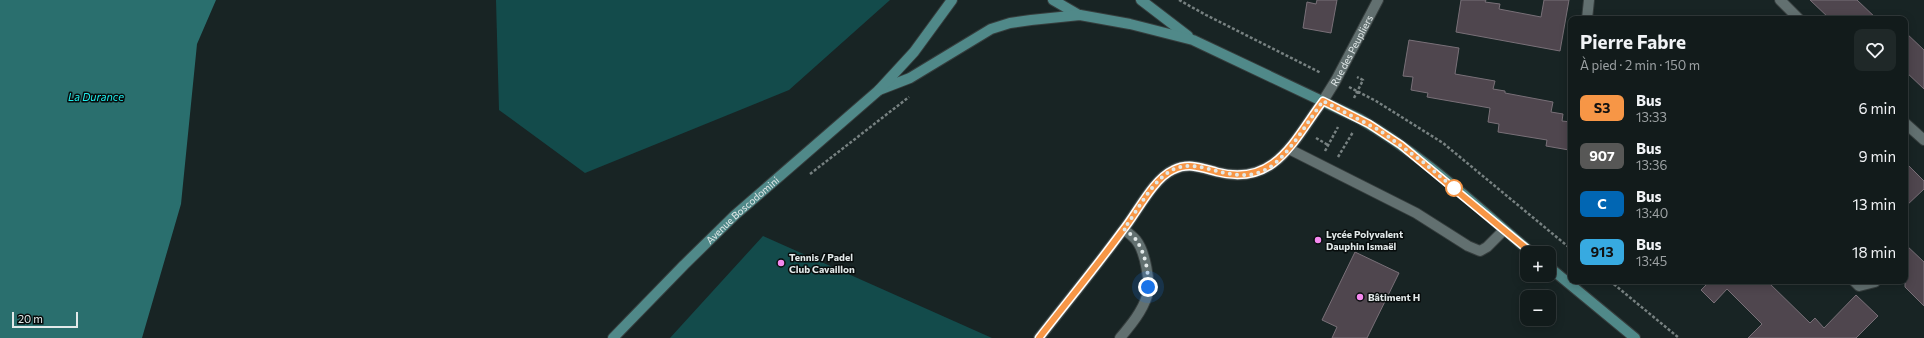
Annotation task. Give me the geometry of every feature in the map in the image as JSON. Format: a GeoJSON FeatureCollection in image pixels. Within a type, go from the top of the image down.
{"type":"FeatureCollection","features":[{"type":"Feature","properties":{"kind":"street"},"geometry":{"type":"LineString","coordinates":[[879,90],[914,52],[952,0]]}},
{"type":"Feature","properties":{"kind":"street"},"geometry":{"type":"LineString","coordinates":[[1053,0],[1080,15]]}},
{"type":"Feature","properties":{"kind":"street"},"geometry":{"type":"LineString","coordinates":[[1141,0],[1193,40]]}},
{"type":"Feature","properties":{"kind":"street","name":"Rue des Peupliers"},"geometry":{"type":"LineString","coordinates":[[1039,338],[1124,229],[1154,187],[1173,170],[1186,166],[1200,166],[1236,176],[1255,173],[1267,169],[1279,160],[1289,149],[1336,80],[1378,0]]}},
{"type":"Feature","properties":{"kind":"street"},"geometry":{"type":"LineString","coordinates":[[1587,16],[1589,0]]}},
{"type":"Feature","properties":{"kind":"street"},"geometry":{"type":"LineString","coordinates":[[1780,0],[1796,16]]}},
{"type":"Feature","properties":{"kind":"street"},"geometry":{"type":"LineString","coordinates":[[879,90],[910,78],[991,29],[1010,23],[1080,15],[1130,24],[1193,40],[1323,101],[1366,123],[1401,145],[1523,246]]}},
{"type":"Feature","properties":{"kind":"street","name":"Avenue Boscodomini"},"geometry":{"type":"LineString","coordinates":[[613,338],[678,270],[735,216],[879,90]]}},
{"type":"Feature","properties":{"kind":"street"},"geometry":{"type":"LineString","coordinates":[[1908,126],[1924,140]]}},
{"type":"Feature","properties":{"kind":"street"},"geometry":{"type":"LineString","coordinates":[[1289,149],[1416,213],[1468,246],[1480,251],[1487,247],[1504,230]]}},
{"type":"Feature","properties":{"kind":"street"},"geometry":{"type":"LineString","coordinates":[[1120,338],[1132,323],[1147,296],[1148,278],[1144,256],[1136,240],[1124,229]]}},
{"type":"Feature","properties":{"kind":"street"},"geometry":{"type":"LineString","coordinates":[[1556,273],[1568,283]]}},
{"type":"Feature","properties":{"kind":"street"},"geometry":{"type":"LineString","coordinates":[[1570,284],[1635,338]]}},
{"type":"Feature","properties":{"kind":"street"},"geometry":{"type":"LineString","coordinates":[[1857,284],[1859,286],[1867,284]]}},
{"type":"Feature","properties":{"kind":"path"},"geometry":{"type":"LineString","coordinates":[[1179,0],[1376,101],[1443,143],[1568,247]]}},
{"type":"Feature","properties":{"kind":"path"},"geometry":{"type":"LineString","coordinates":[[808,175],[913,94]]}},
{"type":"Feature","properties":{"kind":"path"},"geometry":{"type":"LineString","coordinates":[[1614,284],[1679,338]]}},
{"type":"Feature","properties":{"kind":"shaded area"},"geometry":{"type":"Polygon","coordinates":[[[496,0],[890,0],[789,90],[585,173],[499,110],[496,0]]]}},
{"type":"Feature","properties":{"kind":"shaded area","name":"Tennis / Padel Club Cavaillon"},"geometry":{"type":"Polygon","coordinates":[[[763,236],[992,338],[670,338],[763,236]]]}},
{"type":"Feature","properties":{"kind":"water","name":"La Durance"},"geometry":{"type":"Polygon","coordinates":[[[0,0],[216,0],[197,44],[181,204],[142,338],[0,338],[0,0]]]}},
{"type":"Feature","properties":{"kind":"building"},"geometry":{"type":"Polygon","coordinates":[[[1317,0],[1337,0],[1331,33],[1303,28],[1307,2],[1316,4],[1317,0]]]}},
{"type":"Feature","properties":{"kind":"building"},"geometry":{"type":"Polygon","coordinates":[[[1461,0],[1486,0],[1485,2],[1500,4],[1499,9],[1541,17],[1544,0],[1569,0],[1560,51],[1456,32],[1461,0]]]}},
{"type":"Feature","properties":{"kind":"building"},"geometry":{"type":"Polygon","coordinates":[[[1810,0],[1857,0],[1874,16],[1827,16],[1810,0]]]}},
{"type":"Feature","properties":{"kind":"building"},"geometry":{"type":"Polygon","coordinates":[[[1908,35],[1924,50],[1924,89],[1908,74],[1908,35]]]}},
{"type":"Feature","properties":{"kind":"building"},"geometry":{"type":"Polygon","coordinates":[[[1409,40],[1459,48],[1455,74],[1495,81],[1493,89],[1505,91],[1505,93],[1553,102],[1551,112],[1563,114],[1562,121],[1568,122],[1568,150],[1546,146],[1547,140],[1498,132],[1499,124],[1488,122],[1490,108],[1427,97],[1428,93],[1411,90],[1413,77],[1403,76],[1409,40]]]}},
{"type":"Feature","properties":{"kind":"building"},"geometry":{"type":"Polygon","coordinates":[[[1908,165],[1924,181],[1924,189],[1908,204],[1908,165]]]}},
{"type":"Feature","properties":{"kind":"building"},"geometry":{"type":"Polygon","coordinates":[[[1908,247],[1924,262],[1924,306],[1905,287],[1905,284],[1908,284],[1908,247]]]}},
{"type":"Feature","properties":{"kind":"building","name":"Bâtiment H"},"geometry":{"type":"Polygon","coordinates":[[[1355,252],[1399,273],[1367,338],[1332,338],[1337,327],[1322,320],[1355,252]]]}},
{"type":"Feature","properties":{"kind":"building"},"geometry":{"type":"Polygon","coordinates":[[[1707,284],[1770,284],[1810,323],[1815,318],[1824,328],[1856,295],[1878,316],[1856,338],[1748,338],[1762,324],[1727,289],[1714,303],[1701,290],[1707,284]]]}},
{"type":"Feature","properties":{"kind":"bus line","name":"S3"},"geometry":{"type":"LineString","coordinates":[[1039,338],[1124,229],[1154,187],[1165,176],[1173,170],[1186,166],[1200,166],[1217,172],[1236,176],[1255,173],[1267,169],[1279,160],[1289,149],[1323,101],[1369,124],[1401,145],[1524,246]]}},
{"type":"Feature","properties":{"kind":"place","name":"Lycée Polyvalent Dauphin Ismaël"},"geometry":{"type":"Point","coordinates":[1318,240]}},
{"type":"Feature","properties":{"kind":"place","name":"Tennis / Padel Club Cavaillon"},"geometry":{"type":"Point","coordinates":[781,263]}},
{"type":"Feature","properties":{"kind":"place","name":"Bâtiment H"},"geometry":{"type":"Point","coordinates":[1360,297]}},
{"type":"Feature","properties":{"kind":"route"},"geometry":{"type":"LineString","coordinates":[[1148,287],[1144,256],[1136,240],[1124,229],[1154,187],[1173,170],[1186,166],[1200,166],[1217,172],[1236,176],[1255,173],[1267,169],[1279,160],[1289,149],[1323,101],[1379,130],[1423,162],[1454,188]]}}]}
